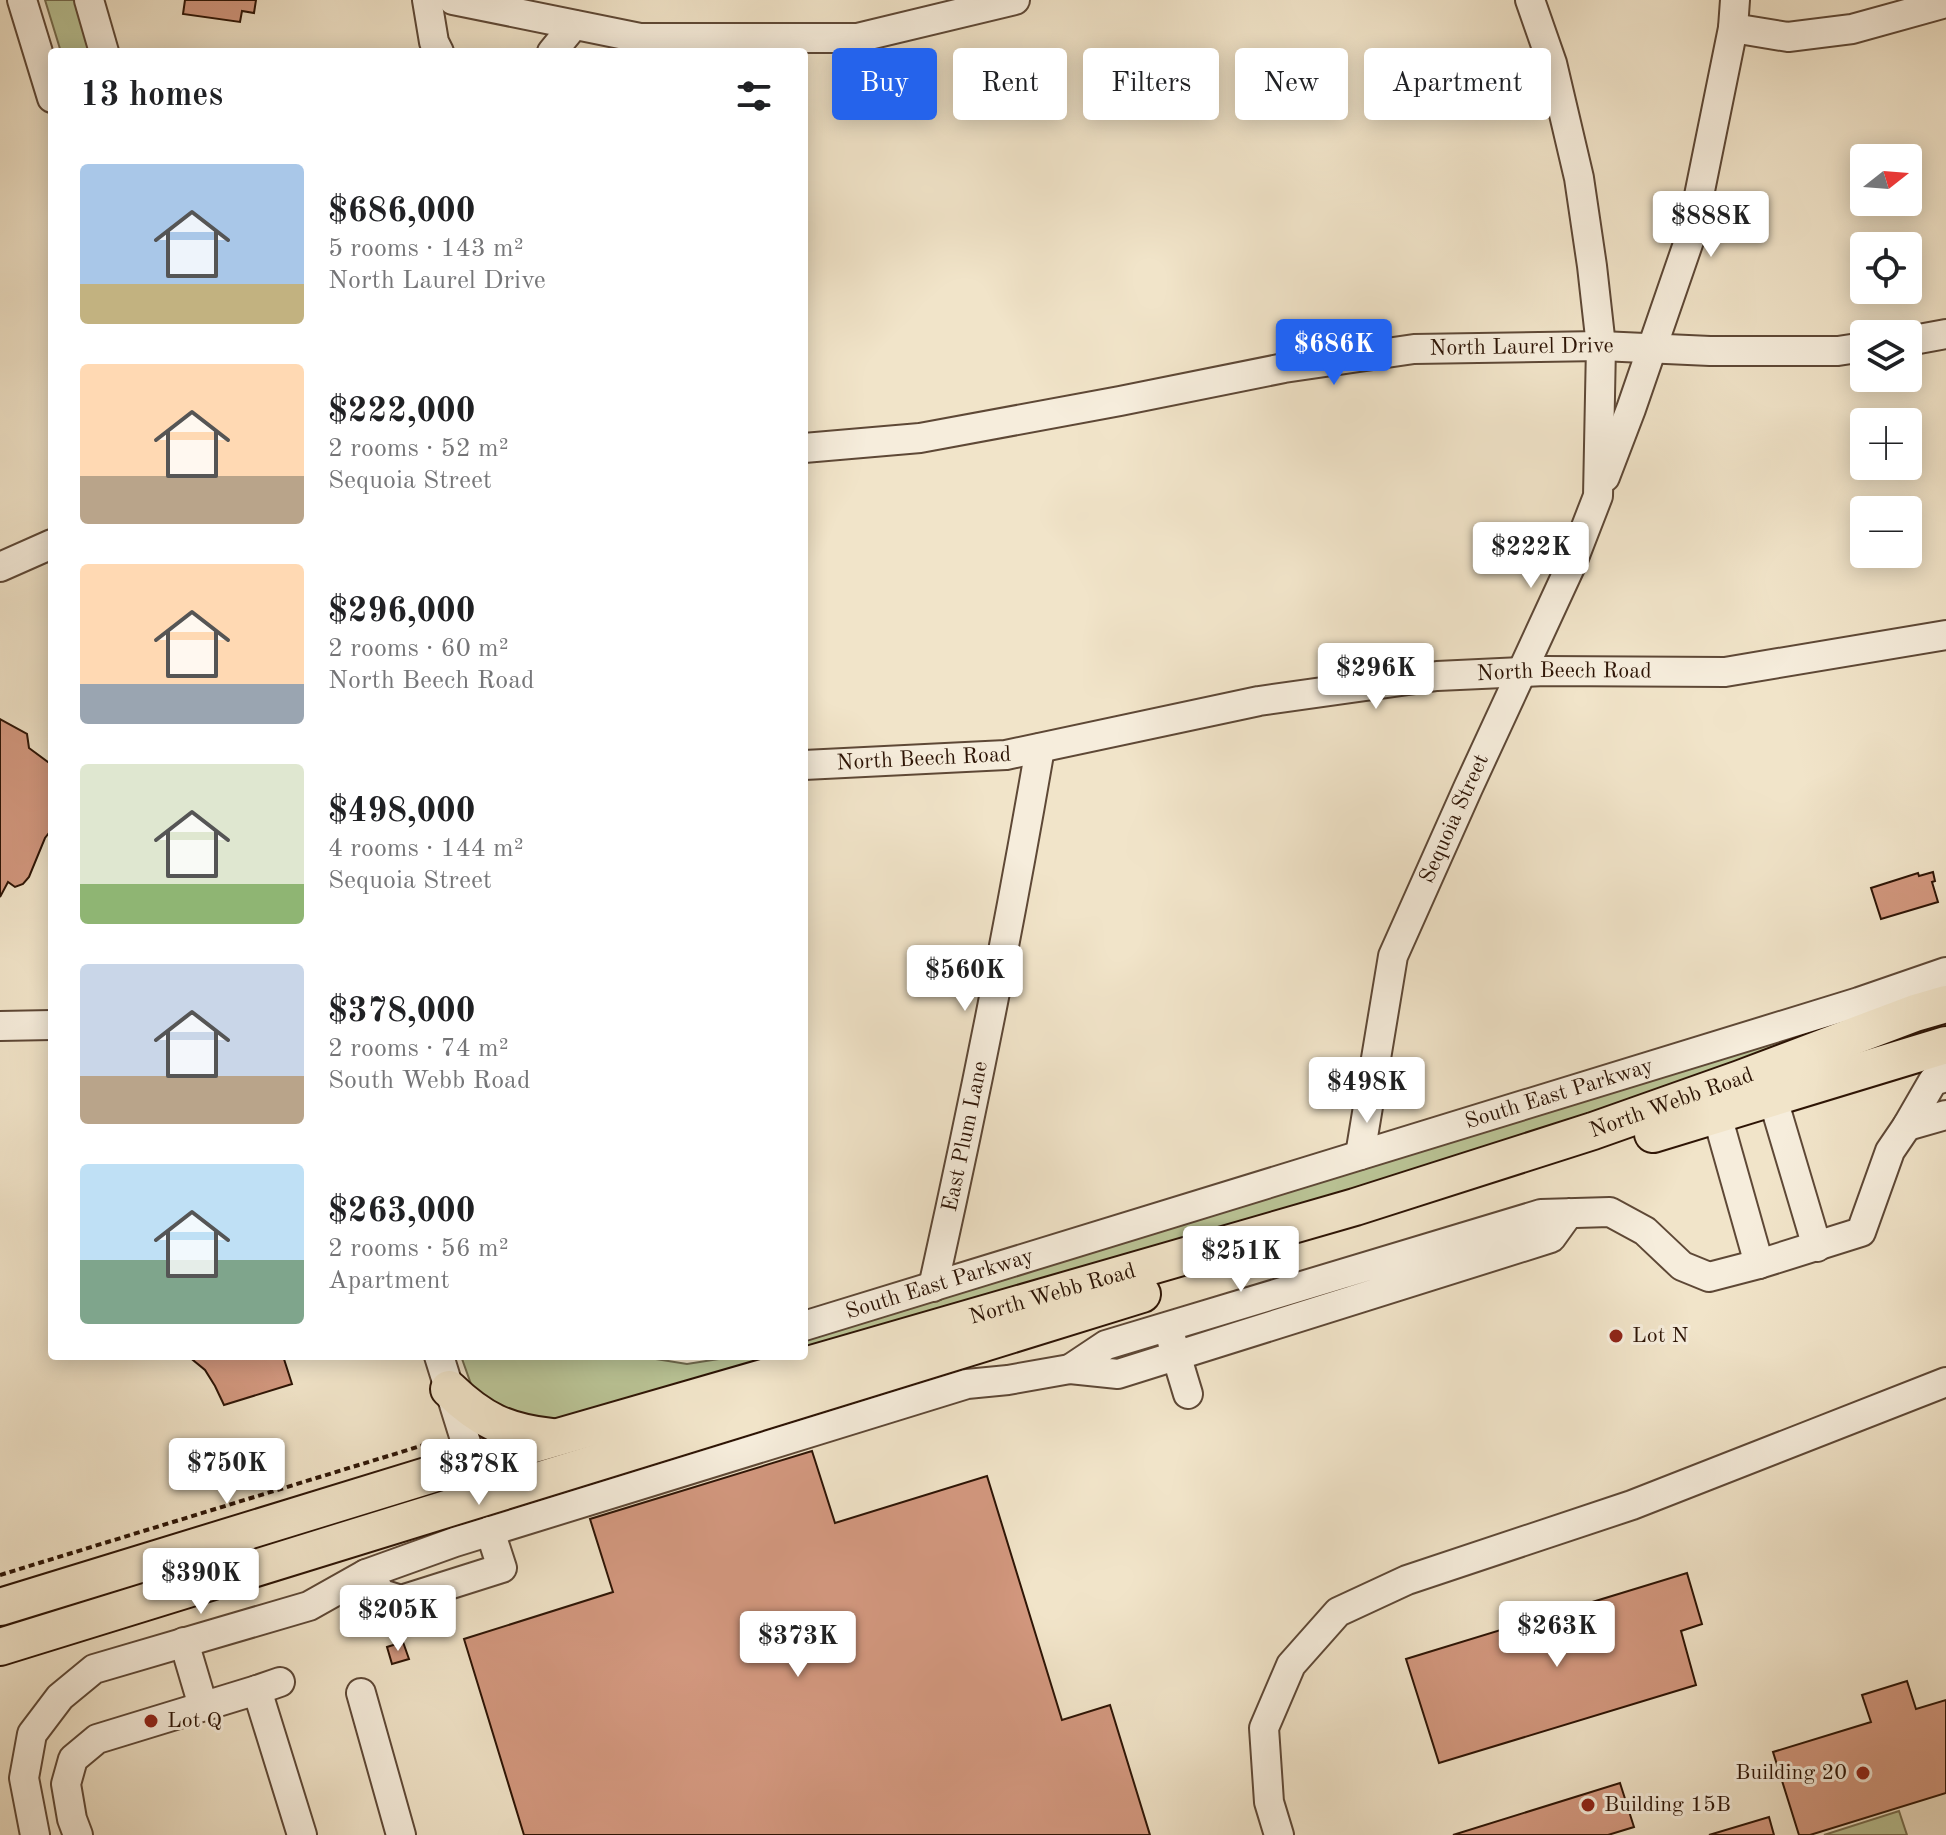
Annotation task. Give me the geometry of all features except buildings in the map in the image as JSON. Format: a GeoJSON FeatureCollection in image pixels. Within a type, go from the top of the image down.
{"type":"FeatureCollection","features":[{"type":"Feature","properties":{"kind":"main road","name":"North Webb Road"},"geometry":{"type":"LineString","coordinates":[[1768,1084],[1915,1013],[1946,1004]]}},
{"type":"Feature","properties":{"kind":"main road","name":"North Webb Road"},"geometry":{"type":"LineString","coordinates":[[0,1647],[518,1487],[1768,1084],[1946,1045]]}},
{"type":"Feature","properties":{"kind":"main road","name":"North Webb Road"},"geometry":{"type":"LineString","coordinates":[[0,1607],[472,1462],[1355,1207],[1593,1131],[1713,1102]]}},
{"type":"Feature","properties":{"kind":"main road"},"geometry":{"type":"LineString","coordinates":[[444,1372],[466,1406],[484,1419],[505,1429],[557,1438]]}},
{"type":"Feature","properties":{"kind":"main road"},"geometry":{"type":"LineString","coordinates":[[428,1515],[467,1476],[472,1462],[499,1484],[518,1487]]}},
{"type":"Feature","properties":{"kind":"street"},"geometry":{"type":"LineString","coordinates":[[22,0],[48,85]]}},
{"type":"Feature","properties":{"kind":"street"},"geometry":{"type":"LineString","coordinates":[[89,0],[103,48]]}},
{"type":"Feature","properties":{"kind":"street"},"geometry":{"type":"LineString","coordinates":[[427,0],[437,48]]}},
{"type":"Feature","properties":{"kind":"street"},"geometry":{"type":"LineString","coordinates":[[453,0],[640,38],[857,38],[1015,0]]}},
{"type":"Feature","properties":{"kind":"street","name":"Sequoia Street"},"geometry":{"type":"LineString","coordinates":[[1530,0],[1552,63],[1579,178],[1592,266],[1601,346],[1598,496]]}},
{"type":"Feature","properties":{"kind":"street"},"geometry":{"type":"LineString","coordinates":[[1734,14],[1788,37],[1852,29],[1946,3]]}},
{"type":"Feature","properties":{"kind":"street","name":"Sequoia Street"},"geometry":{"type":"LineString","coordinates":[[1360,1155],[1393,956],[1572,563],[1652,348],[1691,235],[1734,14]]}},
{"type":"Feature","properties":{"kind":"street"},"geometry":{"type":"LineString","coordinates":[[555,48],[574,25]]}},
{"type":"Feature","properties":{"kind":"street"},"geometry":{"type":"LineString","coordinates":[[1922,338],[1946,334]]}},
{"type":"Feature","properties":{"kind":"street","name":"North Laurel Drive"},"geometry":{"type":"LineString","coordinates":[[808,448],[920,438],[1284,368],[1414,349],[1601,346],[1710,351],[1850,349]]}},
{"type":"Feature","properties":{"kind":"street"},"geometry":{"type":"LineString","coordinates":[[0,567],[48,546]]}},
{"type":"Feature","properties":{"kind":"street","name":"North Beech Road"},"geometry":{"type":"LineString","coordinates":[[808,765],[1006,755],[1259,701],[1437,676],[1522,672],[1725,672],[1946,635]]}},
{"type":"Feature","properties":{"kind":"street","name":"East Plum Lane"},"geometry":{"type":"LineString","coordinates":[[933,1287],[1013,904],[1040,748]]}},
{"type":"Feature","properties":{"kind":"street","name":"South East Parkway"},"geometry":{"type":"LineString","coordinates":[[808,1325],[1859,1002],[1946,972]]}},
{"type":"Feature","properties":{"kind":"street"},"geometry":{"type":"LineString","coordinates":[[0,1026],[48,1025]]}},
{"type":"Feature","properties":{"kind":"street"},"geometry":{"type":"LineString","coordinates":[[302,1835],[269,1686],[97,1739],[73,1759],[66,1784],[75,1827],[34,1832],[24,1778],[32,1734],[60,1697],[94,1669],[309,1606],[366,1574],[490,1531],[967,1384],[1070,1369],[1118,1374],[1177,1356],[1541,1214],[1610,1212],[1645,1231],[1682,1266],[1709,1277],[1861,1232],[1890,1151],[1933,1081],[1946,1077]]}},
{"type":"Feature","properties":{"kind":"street"},"geometry":{"type":"LineString","coordinates":[[1768,1084],[1817,1247]]}},
{"type":"Feature","properties":{"kind":"street"},"geometry":{"type":"LineString","coordinates":[[1713,1102],[1759,1264]]}},
{"type":"Feature","properties":{"kind":"street"},"geometry":{"type":"LineString","coordinates":[[1907,1126],[1946,1115]]}},
{"type":"Feature","properties":{"kind":"street"},"geometry":{"type":"LineString","coordinates":[[1070,1369],[1106,1345],[1167,1327],[1364,1282]]}},
{"type":"Feature","properties":{"kind":"street"},"geometry":{"type":"LineString","coordinates":[[1167,1327],[1188,1394]]}},
{"type":"Feature","properties":{"kind":"street"},"geometry":{"type":"LineString","coordinates":[[444,1372],[472,1462]]}},
{"type":"Feature","properties":{"kind":"street"},"geometry":{"type":"LineString","coordinates":[[1279,1835],[1269,1802],[1264,1728],[1291,1665],[1338,1612],[1407,1580],[1632,1505],[1946,1382]]}},
{"type":"Feature","properties":{"kind":"street"},"geometry":{"type":"LineString","coordinates":[[366,1574],[382,1594],[401,1600],[502,1568],[490,1531]]}},
{"type":"Feature","properties":{"kind":"street"},"geometry":{"type":"LineString","coordinates":[[184,1642],[203,1706]]}},
{"type":"Feature","properties":{"kind":"street"},"geometry":{"type":"LineString","coordinates":[[361,1693],[401,1835]]}},
{"type":"Feature","properties":{"kind":"path"},"geometry":{"type":"LineString","coordinates":[[0,1575],[437,1441]]}},
{"type":"Feature","properties":{"kind":"green space"},"geometry":{"type":"Polygon","coordinates":[[[45,0],[81,0],[96,48],[60,48],[45,0]]]}},
{"type":"Feature","properties":{"kind":"green space"},"geometry":{"type":"Polygon","coordinates":[[[1946,976],[1946,992],[1604,1113],[808,1354],[808,1336],[1946,976]]]}},
{"type":"Feature","properties":{"kind":"green space"},"geometry":{"type":"Polygon","coordinates":[[[462,1360],[662,1360],[687,1364],[712,1360],[785,1360],[554,1423],[526,1426],[476,1398],[462,1360]]]}},
{"type":"Feature","properties":{"kind":"green space"},"geometry":{"type":"Polygon","coordinates":[[[1899,1811],[1907,1835],[1824,1835],[1899,1811]]]}},
{"type":"Feature","properties":{"kind":"place","name":"Lot N"},"geometry":{"type":"Point","coordinates":[1616,1336]}},
{"type":"Feature","properties":{"kind":"place","name":"Lot Q"},"geometry":{"type":"Point","coordinates":[151,1721]}},
{"type":"Feature","properties":{"kind":"place","name":"Building 20"},"geometry":{"type":"Point","coordinates":[1863,1773]}},
{"type":"Feature","properties":{"kind":"place","name":"Building 15B"},"geometry":{"type":"Point","coordinates":[1588,1805]}}]}
